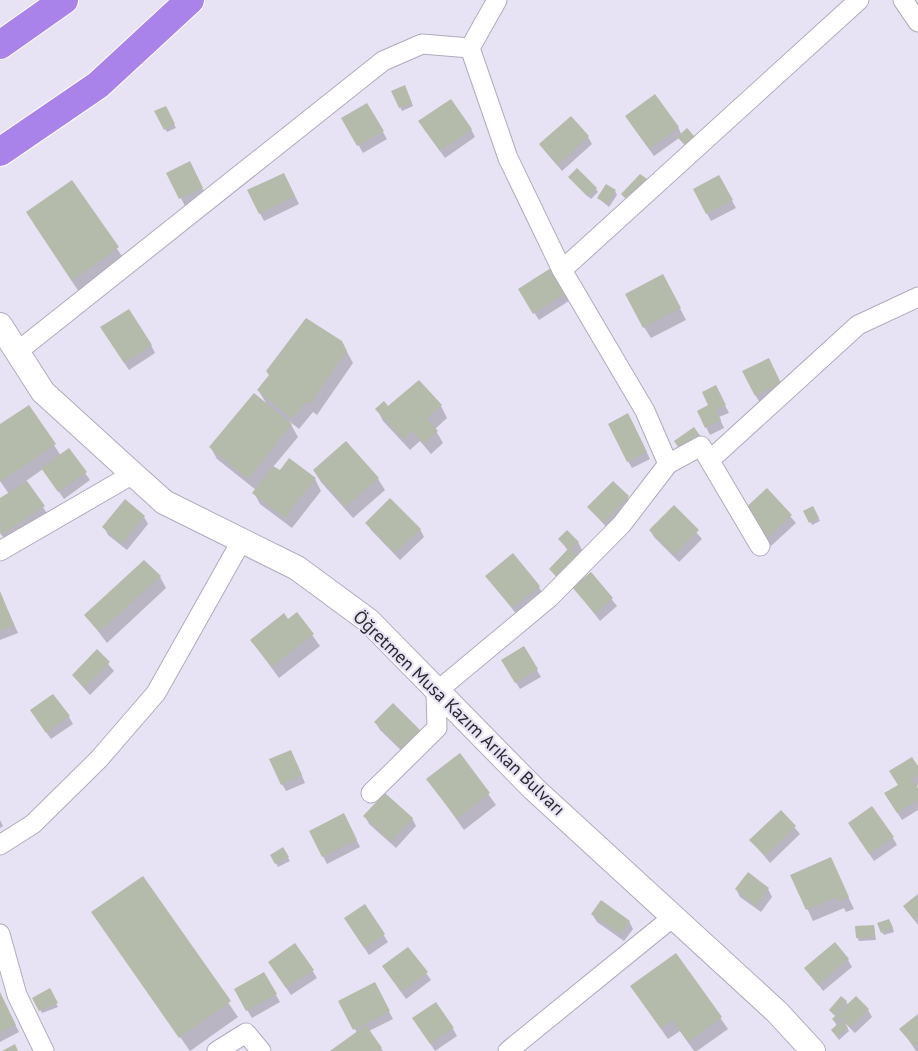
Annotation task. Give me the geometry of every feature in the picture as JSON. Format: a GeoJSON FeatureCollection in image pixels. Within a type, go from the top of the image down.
{"type":"FeatureCollection","features":[{"type":"Feature","properties":{"kind":"highway"},"geometry":{"type":"LineString","coordinates":[[0,45],[64,0]]}},
{"type":"Feature","properties":{"kind":"highway"},"geometry":{"type":"LineString","coordinates":[[0,152],[98,85],[190,0]]}},
{"type":"Feature","properties":{"kind":"street"},"geometry":{"type":"LineString","coordinates":[[497,0],[470,48],[508,158],[562,270],[645,411],[668,464]]}},
{"type":"Feature","properties":{"kind":"street"},"geometry":{"type":"LineString","coordinates":[[562,270],[859,0]]}},
{"type":"Feature","properties":{"kind":"street"},"geometry":{"type":"LineString","coordinates":[[903,0],[918,22]]}},
{"type":"Feature","properties":{"kind":"street"},"geometry":{"type":"LineString","coordinates":[[17,352],[383,61],[422,44],[470,48]]}},
{"type":"Feature","properties":{"kind":"street"},"geometry":{"type":"LineString","coordinates":[[710,460],[858,325],[918,297]]}},
{"type":"Feature","properties":{"kind":"street","name":"Öğretmen Musa Kazım Arıkan Bulvarı"},"geometry":{"type":"LineString","coordinates":[[0,324],[43,392],[164,502],[297,568],[369,620],[534,789],[777,1012],[813,1051]]}},
{"type":"Feature","properties":{"kind":"street"},"geometry":{"type":"LineString","coordinates":[[371,793],[437,728],[436,692],[549,598],[622,524],[668,464],[701,446],[760,546]]}},
{"type":"Feature","properties":{"kind":"street"},"geometry":{"type":"LineString","coordinates":[[0,550],[133,474]]}},
{"type":"Feature","properties":{"kind":"street"},"geometry":{"type":"LineString","coordinates":[[0,845],[33,824],[99,759],[156,693],[242,540]]}},
{"type":"Feature","properties":{"kind":"street"},"geometry":{"type":"LineString","coordinates":[[508,1051],[673,916]]}},
{"type":"Feature","properties":{"kind":"street"},"geometry":{"type":"LineString","coordinates":[[0,934],[17,995],[44,1051]]}},
{"type":"Feature","properties":{"kind":"street"},"geometry":{"type":"LineString","coordinates":[[217,1051],[246,1033],[261,1051]]}},
{"type":"Feature","properties":{"kind":"building"},"geometry":{"type":"Polygon","coordinates":[[[405,85],[412,103],[399,108],[391,91],[405,85]]]}},
{"type":"Feature","properties":{"kind":"building"},"geometry":{"type":"Polygon","coordinates":[[[655,94],[679,127],[649,149],[625,116],[655,94]]]}},
{"type":"Feature","properties":{"kind":"building"},"geometry":{"type":"Polygon","coordinates":[[[451,99],[472,129],[440,151],[418,121],[451,99]]]}},
{"type":"Feature","properties":{"kind":"building"},"geometry":{"type":"Polygon","coordinates":[[[367,103],[384,131],[357,146],[341,118],[367,103]]]}},
{"type":"Feature","properties":{"kind":"building"},"geometry":{"type":"Polygon","coordinates":[[[166,106],[175,124],[164,130],[154,111],[166,106]]]}},
{"type":"Feature","properties":{"kind":"building"},"geometry":{"type":"Polygon","coordinates":[[[571,116],[589,136],[557,165],[539,144],[571,116]]]}},
{"type":"Feature","properties":{"kind":"building"},"geometry":{"type":"Polygon","coordinates":[[[687,128],[695,137],[686,146],[677,137],[687,128]]]}},
{"type":"Feature","properties":{"kind":"building"},"geometry":{"type":"Polygon","coordinates":[[[190,161],[203,188],[179,199],[166,173],[190,161]]]}},
{"type":"Feature","properties":{"kind":"building"},"geometry":{"type":"Polygon","coordinates":[[[577,168],[597,188],[588,197],[568,177],[577,168]]]}},
{"type":"Feature","properties":{"kind":"building"},"geometry":{"type":"Polygon","coordinates":[[[284,173],[295,196],[259,214],[247,190],[284,173]]]}},
{"type":"Feature","properties":{"kind":"building"},"geometry":{"type":"Polygon","coordinates":[[[640,174],[650,181],[629,202],[621,194],[640,174]]]}},
{"type":"Feature","properties":{"kind":"building"},"geometry":{"type":"Polygon","coordinates":[[[719,175],[733,200],[706,214],[693,189],[719,175]]]}},
{"type":"Feature","properties":{"kind":"building"},"geometry":{"type":"Polygon","coordinates":[[[72,180],[119,247],[72,281],[26,212],[72,180]]]}},
{"type":"Feature","properties":{"kind":"building"},"geometry":{"type":"Polygon","coordinates":[[[606,184],[616,190],[607,204],[597,198],[606,184]]]}},
{"type":"Feature","properties":{"kind":"building"},"geometry":{"type":"Polygon","coordinates":[[[554,266],[569,291],[533,314],[518,289],[554,266]]]}},
{"type":"Feature","properties":{"kind":"building"},"geometry":{"type":"Polygon","coordinates":[[[663,274],[681,308],[643,328],[625,294],[663,274]]]}},
{"type":"Feature","properties":{"kind":"building"},"geometry":{"type":"Polygon","coordinates":[[[129,309],[152,345],[124,363],[100,327],[129,309]]]}},
{"type":"Feature","properties":{"kind":"building"},"geometry":{"type":"Polygon","coordinates":[[[306,318],[342,341],[347,351],[310,404],[306,402],[292,419],[257,390],[269,375],[266,371],[306,318]]]}},
{"type":"Feature","properties":{"kind":"building"},"geometry":{"type":"Polygon","coordinates":[[[769,358],[781,383],[755,396],[742,371],[769,358]]]}},
{"type":"Feature","properties":{"kind":"building"},"geometry":{"type":"Polygon","coordinates":[[[419,380],[442,405],[427,419],[438,431],[424,443],[412,431],[403,439],[375,409],[384,401],[388,406],[419,380]]]}},
{"type":"Feature","properties":{"kind":"building"},"geometry":{"type":"Polygon","coordinates":[[[716,385],[726,405],[716,410],[721,420],[705,428],[697,411],[708,405],[702,392],[716,385]]]}},
{"type":"Feature","properties":{"kind":"building"},"geometry":{"type":"Polygon","coordinates":[[[254,393],[292,424],[248,479],[209,447],[254,393]]]}},
{"type":"Feature","properties":{"kind":"building"},"geometry":{"type":"Polygon","coordinates":[[[29,405],[56,444],[0,482],[0,424],[29,405]]]}},
{"type":"Feature","properties":{"kind":"building"},"geometry":{"type":"Polygon","coordinates":[[[628,413],[647,452],[627,462],[608,424],[628,413]]]}},
{"type":"Feature","properties":{"kind":"building"},"geometry":{"type":"Polygon","coordinates":[[[694,427],[701,437],[681,451],[674,441],[694,427]]]}},
{"type":"Feature","properties":{"kind":"building"},"geometry":{"type":"Polygon","coordinates":[[[346,441],[379,478],[346,507],[313,470],[346,441]]]}},
{"type":"Feature","properties":{"kind":"building"},"geometry":{"type":"Polygon","coordinates":[[[69,448],[87,472],[58,492],[41,468],[69,448]]]}},
{"type":"Feature","properties":{"kind":"building"},"geometry":{"type":"Polygon","coordinates":[[[289,458],[316,478],[285,518],[252,493],[273,466],[280,470],[289,458]]]}},
{"type":"Feature","properties":{"kind":"building"},"geometry":{"type":"Polygon","coordinates":[[[27,481],[45,506],[1,535],[0,498],[27,481]]]}},
{"type":"Feature","properties":{"kind":"building"},"geometry":{"type":"Polygon","coordinates":[[[613,481],[629,496],[603,523],[587,507],[613,481]]]}},
{"type":"Feature","properties":{"kind":"building"},"geometry":{"type":"Polygon","coordinates":[[[767,488],[792,515],[766,539],[741,512],[767,488]]]}},
{"type":"Feature","properties":{"kind":"building"},"geometry":{"type":"Polygon","coordinates":[[[390,498],[421,529],[395,553],[365,523],[390,498]]]}},
{"type":"Feature","properties":{"kind":"building"},"geometry":{"type":"Polygon","coordinates":[[[125,499],[145,516],[122,544],[102,527],[125,499]]]}},
{"type":"Feature","properties":{"kind":"building"},"geometry":{"type":"Polygon","coordinates":[[[674,505],[699,530],[674,555],[649,530],[674,505]]]}},
{"type":"Feature","properties":{"kind":"building"},"geometry":{"type":"Polygon","coordinates":[[[813,506],[819,518],[809,523],[803,511],[813,506]]]}},
{"type":"Feature","properties":{"kind":"building"},"geometry":{"type":"Polygon","coordinates":[[[567,530],[579,542],[571,549],[580,558],[559,579],[549,569],[568,549],[558,539],[567,530]]]}},
{"type":"Feature","properties":{"kind":"building"},"geometry":{"type":"Polygon","coordinates":[[[513,553],[540,586],[512,608],[485,576],[513,553]]]}},
{"type":"Feature","properties":{"kind":"building"},"geometry":{"type":"Polygon","coordinates":[[[144,560],[161,576],[99,632],[84,615],[144,560]]]}},
{"type":"Feature","properties":{"kind":"building"},"geometry":{"type":"Polygon","coordinates":[[[591,572],[613,598],[595,614],[572,587],[591,572]]]}},
{"type":"Feature","properties":{"kind":"building"},"geometry":{"type":"Polygon","coordinates":[[[0,591],[14,625],[0,631],[0,591]]]}},
{"type":"Feature","properties":{"kind":"building"},"geometry":{"type":"Polygon","coordinates":[[[297,612],[314,634],[272,667],[250,640],[284,613],[288,619],[297,612]]]}},
{"type":"Feature","properties":{"kind":"building"},"geometry":{"type":"Polygon","coordinates":[[[524,646],[538,669],[515,683],[501,660],[524,646]]]}},
{"type":"Feature","properties":{"kind":"building"},"geometry":{"type":"Polygon","coordinates":[[[97,649],[110,662],[85,688],[72,675],[97,649]]]}},
{"type":"Feature","properties":{"kind":"building"},"geometry":{"type":"Polygon","coordinates":[[[53,694],[70,716],[46,733],[30,710],[53,694]]]}},
{"type":"Feature","properties":{"kind":"building"},"geometry":{"type":"Polygon","coordinates":[[[393,703],[422,732],[404,751],[374,722],[393,703]]]}},
{"type":"Feature","properties":{"kind":"building"},"geometry":{"type":"Polygon","coordinates":[[[291,750],[302,775],[281,785],[269,759],[291,750]]]}},
{"type":"Feature","properties":{"kind":"building"},"geometry":{"type":"Polygon","coordinates":[[[460,753],[490,793],[457,819],[426,779],[460,753]]]}},
{"type":"Feature","properties":{"kind":"building"},"geometry":{"type":"Polygon","coordinates":[[[912,757],[918,766],[918,775],[912,779],[918,788],[918,800],[897,813],[884,793],[898,785],[889,771],[912,757]]]}},
{"type":"Feature","properties":{"kind":"building"},"geometry":{"type":"Polygon","coordinates":[[[385,793],[413,818],[391,841],[363,816],[385,793]]]}},
{"type":"Feature","properties":{"kind":"building"},"geometry":{"type":"Polygon","coordinates":[[[872,806],[894,837],[869,854],[848,823],[872,806]]]}},
{"type":"Feature","properties":{"kind":"building"},"geometry":{"type":"Polygon","coordinates":[[[781,810],[796,826],[765,856],[749,840],[781,810]]]}},
{"type":"Feature","properties":{"kind":"building"},"geometry":{"type":"Polygon","coordinates":[[[344,813],[357,840],[322,857],[309,831],[344,813]]]}},
{"type":"Feature","properties":{"kind":"building"},"geometry":{"type":"Polygon","coordinates":[[[283,847],[289,857],[275,864],[270,855],[283,847]]]}},
{"type":"Feature","properties":{"kind":"building"},"geometry":{"type":"Polygon","coordinates":[[[831,857],[849,897],[839,902],[837,897],[806,910],[790,875],[831,857]]]}},
{"type":"Feature","properties":{"kind":"building"},"geometry":{"type":"Polygon","coordinates":[[[748,872],[769,888],[756,906],[735,889],[748,872]]]}},
{"type":"Feature","properties":{"kind":"building"},"geometry":{"type":"Polygon","coordinates":[[[143,876],[231,1001],[179,1038],[91,912],[143,876]]]}},
{"type":"Feature","properties":{"kind":"building"},"geometry":{"type":"Polygon","coordinates":[[[918,894],[918,916],[914,920],[903,906],[918,894]]]}},
{"type":"Feature","properties":{"kind":"building"},"geometry":{"type":"Polygon","coordinates":[[[601,900],[630,921],[620,934],[591,914],[601,900]]]}},
{"type":"Feature","properties":{"kind":"building"},"geometry":{"type":"Polygon","coordinates":[[[365,904],[385,934],[364,948],[344,918],[365,904]]]}},
{"type":"Feature","properties":{"kind":"building"},"geometry":{"type":"Polygon","coordinates":[[[889,919],[893,928],[881,933],[877,923],[889,919]]]}},
{"type":"Feature","properties":{"kind":"building"},"geometry":{"type":"Polygon","coordinates":[[[874,925],[875,937],[856,938],[855,926],[874,925]]]}},
{"type":"Feature","properties":{"kind":"building"},"geometry":{"type":"Polygon","coordinates":[[[835,942],[849,959],[818,985],[804,968],[835,942]]]}},
{"type":"Feature","properties":{"kind":"building"},"geometry":{"type":"Polygon","coordinates":[[[295,943],[314,970],[286,988],[268,962],[295,943]]]}},
{"type":"Feature","properties":{"kind":"building"},"geometry":{"type":"Polygon","coordinates":[[[408,947],[428,972],[401,992],[382,966],[408,947]]]}},
{"type":"Feature","properties":{"kind":"building"},"geometry":{"type":"Polygon","coordinates":[[[676,953],[722,1017],[688,1042],[672,1020],[661,1029],[630,986],[676,953]]]}},
{"type":"Feature","properties":{"kind":"building"},"geometry":{"type":"Polygon","coordinates":[[[264,972],[277,994],[246,1011],[234,989],[264,972]]]}},
{"type":"Feature","properties":{"kind":"building"},"geometry":{"type":"Polygon","coordinates":[[[375,982],[390,1011],[353,1030],[338,1001],[375,982]]]}},
{"type":"Feature","properties":{"kind":"building"},"geometry":{"type":"Polygon","coordinates":[[[50,988],[58,1003],[39,1011],[32,998],[50,988]]]}},
{"type":"Feature","properties":{"kind":"building"},"geometry":{"type":"Polygon","coordinates":[[[0,992],[16,1025],[0,1033],[0,992]]]}},
{"type":"Feature","properties":{"kind":"building"},"geometry":{"type":"Polygon","coordinates":[[[841,996],[847,1001],[834,1015],[829,1010],[841,996]]]}},
{"type":"Feature","properties":{"kind":"building"},"geometry":{"type":"Polygon","coordinates":[[[856,996],[869,1009],[850,1027],[841,1017],[835,1022],[832,1019],[856,996]]]}},
{"type":"Feature","properties":{"kind":"building"},"geometry":{"type":"Polygon","coordinates":[[[436,1002],[454,1028],[430,1044],[412,1018],[436,1002]]]}},
{"type":"Feature","properties":{"kind":"building"},"geometry":{"type":"Polygon","coordinates":[[[918,1014],[918,1044],[915,1047],[899,1029],[918,1014]]]}},
{"type":"Feature","properties":{"kind":"building"},"geometry":{"type":"Polygon","coordinates":[[[842,1020],[848,1028],[837,1037],[831,1030],[842,1020]]]}},
{"type":"Feature","properties":{"kind":"building"},"geometry":{"type":"Polygon","coordinates":[[[366,1025],[382,1048],[379,1051],[330,1051],[366,1025]]]}},
{"type":"Feature","properties":{"kind":"building"},"geometry":{"type":"Polygon","coordinates":[[[15,1044],[18,1051],[2,1051],[15,1044]]]}}]}
